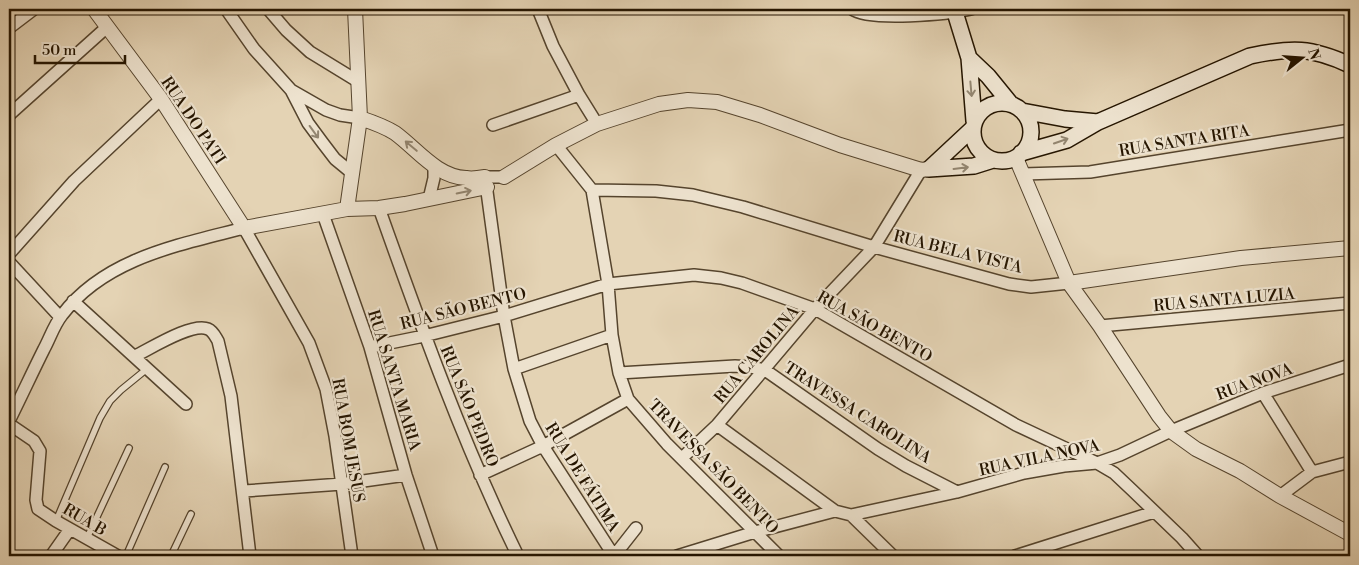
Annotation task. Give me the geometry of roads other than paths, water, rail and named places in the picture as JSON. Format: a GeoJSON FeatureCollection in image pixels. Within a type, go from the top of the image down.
{"type":"FeatureCollection","features":[{"type":"Feature","properties":{"kind":"main road"},"geometry":{"type":"LineString","coordinates":[[954,11],[969,58],[974,141],[981,153],[993,160],[1000,161],[1067,140],[1098,122],[1250,56],[1298,49],[1330,56],[1350,65]]}},
{"type":"Feature","properties":{"kind":"main road"},"geometry":{"type":"LineString","coordinates":[[969,58],[1029,120],[1031,132],[1028,144],[1018,156]]}},
{"type":"Feature","properties":{"kind":"main road"},"geometry":{"type":"LineString","coordinates":[[925,170],[973,125],[983,109],[996,103],[1065,119],[1098,122]]}},
{"type":"Feature","properties":{"kind":"main road"},"geometry":{"type":"LineString","coordinates":[[925,170],[974,166],[993,160]]}},
{"type":"Feature","properties":{"kind":"street"},"geometry":{"type":"LineString","coordinates":[[9,28],[34,9]]}},
{"type":"Feature","properties":{"kind":"street","name":"RUA DO PATI"},"geometry":{"type":"LineString","coordinates":[[94,9],[160,99],[244,228]]}},
{"type":"Feature","properties":{"kind":"street"},"geometry":{"type":"LineString","coordinates":[[226,9],[254,49],[290,90],[308,124],[335,159],[352,173]]}},
{"type":"Feature","properties":{"kind":"street"},"geometry":{"type":"LineString","coordinates":[[268,9],[286,30],[310,52],[359,82]]}},
{"type":"Feature","properties":{"kind":"street"},"geometry":{"type":"LineString","coordinates":[[347,209],[360,118],[355,9]]}},
{"type":"Feature","properties":{"kind":"street"},"geometry":{"type":"LineString","coordinates":[[538,9],[553,46],[597,124]]}},
{"type":"Feature","properties":{"kind":"street"},"geometry":{"type":"LineString","coordinates":[[852,9],[874,16],[971,9]]}},
{"type":"Feature","properties":{"kind":"street"},"geometry":{"type":"LineString","coordinates":[[9,115],[107,27]]}},
{"type":"Feature","properties":{"kind":"street"},"geometry":{"type":"LineString","coordinates":[[290,90],[326,110],[340,115],[360,118],[394,132],[434,166],[450,174],[486,182]]}},
{"type":"Feature","properties":{"kind":"street"},"geometry":{"type":"LineString","coordinates":[[493,125],[579,95]]}},
{"type":"Feature","properties":{"kind":"street"},"geometry":{"type":"LineString","coordinates":[[9,254],[74,181],[160,99]]}},
{"type":"Feature","properties":{"kind":"street"},"geometry":{"type":"LineString","coordinates":[[9,423],[60,317],[93,284],[120,267],[154,252],[244,228],[347,209],[378,208],[429,199],[486,182],[504,176],[556,145],[597,124],[660,104],[688,100],[717,102],[760,115],[840,145],[925,170]]}},
{"type":"Feature","properties":{"kind":"street","name":"RUA SANTA RITA"},"geometry":{"type":"LineString","coordinates":[[1023,174],[1090,172],[1350,130]]}},
{"type":"Feature","properties":{"kind":"street"},"geometry":{"type":"LineString","coordinates":[[556,145],[592,190]]}},
{"type":"Feature","properties":{"kind":"street"},"geometry":{"type":"LineString","coordinates":[[1018,156],[1023,174],[1069,283],[1171,431],[1196,449],[1240,471],[1280,496],[1350,534]]}},
{"type":"Feature","properties":{"kind":"street"},"geometry":{"type":"LineString","coordinates":[[429,199],[434,178],[434,166]]}},
{"type":"Feature","properties":{"kind":"street","name":"RUA CAROLINA"},"geometry":{"type":"LineString","coordinates":[[682,458],[717,425],[815,309],[874,247],[925,170]]}},
{"type":"Feature","properties":{"kind":"street","name":"RUA DE FÁTIMA"},"geometry":{"type":"LineString","coordinates":[[486,182],[504,316],[514,369],[530,421],[543,446],[614,556]]}},
{"type":"Feature","properties":{"kind":"street","name":"RUA BELA VISTA"},"geometry":{"type":"LineString","coordinates":[[592,190],[656,191],[693,195],[743,207],[874,247],[1009,284],[1031,287],[1240,258],[1350,248]]}},
{"type":"Feature","properties":{"kind":"street","name":"TRAVESSA SÃO BENTO"},"geometry":{"type":"LineString","coordinates":[[592,190],[608,284],[612,336],[619,373],[628,399],[667,444],[779,556]]}},
{"type":"Feature","properties":{"kind":"street","name":"RUA SÃO PEDRO"},"geometry":{"type":"LineString","coordinates":[[378,208],[424,336],[480,475],[518,556]]}},
{"type":"Feature","properties":{"kind":"street","name":"RUA SANTA MARIA"},"geometry":{"type":"LineString","coordinates":[[324,214],[370,347],[406,475],[433,556]]}},
{"type":"Feature","properties":{"kind":"street","name":"RUA BOM JESUS"},"geometry":{"type":"LineString","coordinates":[[244,228],[309,343],[326,389],[352,556]]}},
{"type":"Feature","properties":{"kind":"street"},"geometry":{"type":"LineString","coordinates":[[9,262],[60,317]]}},
{"type":"Feature","properties":{"kind":"street","name":"RUA SÃO BENTO"},"geometry":{"type":"LineString","coordinates":[[370,347],[504,316],[608,284],[694,275],[742,283],[815,309],[1016,425],[1097,462],[1114,473],[1182,538],[1198,556]]}},
{"type":"Feature","properties":{"kind":"street"},"geometry":{"type":"LineString","coordinates":[[73,302],[186,404]]}},
{"type":"Feature","properties":{"kind":"street","name":"RUA SANTA LUZIA"},"geometry":{"type":"LineString","coordinates":[[1100,326],[1350,303]]}},
{"type":"Feature","properties":{"kind":"street"},"geometry":{"type":"LineString","coordinates":[[135,356],[188,330],[199,327],[208,329],[214,334],[218,341],[231,396],[244,491],[250,556]]}},
{"type":"Feature","properties":{"kind":"street"},"geometry":{"type":"LineString","coordinates":[[514,369],[612,336]]}},
{"type":"Feature","properties":{"kind":"street","name":"RUA NOVA"},"geometry":{"type":"LineString","coordinates":[[1171,431],[1263,393],[1350,365]]}},
{"type":"Feature","properties":{"kind":"street","name":"TRAVESSA CAROLINA"},"geometry":{"type":"LineString","coordinates":[[619,373],[735,366],[765,370],[878,449],[906,466],[957,492]]}},
{"type":"Feature","properties":{"kind":"street"},"geometry":{"type":"LineString","coordinates":[[1263,393],[1312,472]]}},
{"type":"Feature","properties":{"kind":"street"},"geometry":{"type":"LineString","coordinates":[[480,475],[543,446],[628,399]]}},
{"type":"Feature","properties":{"kind":"street","name":"RUA B"},"geometry":{"type":"LineString","coordinates":[[9,423],[38,445],[40,451],[36,500],[38,509],[87,538],[105,553],[118,556]]}},
{"type":"Feature","properties":{"kind":"street"},"geometry":{"type":"LineString","coordinates":[[717,425],[835,511],[851,515],[893,556]]}},
{"type":"Feature","properties":{"kind":"street","name":"RUA VILA NOVA"},"geometry":{"type":"LineString","coordinates":[[851,515],[957,492],[1024,473],[1097,462],[1120,454],[1171,431]]}},
{"type":"Feature","properties":{"kind":"street"},"geometry":{"type":"LineString","coordinates":[[1280,496],[1312,472],[1350,462]]}},
{"type":"Feature","properties":{"kind":"street"},"geometry":{"type":"LineString","coordinates":[[244,491],[342,484],[406,475]]}},
{"type":"Feature","properties":{"kind":"street"},"geometry":{"type":"LineString","coordinates":[[677,556],[755,532],[835,511]]}},
{"type":"Feature","properties":{"kind":"street"},"geometry":{"type":"LineString","coordinates":[[1016,556],[1154,512]]}},
{"type":"Feature","properties":{"kind":"street"},"geometry":{"type":"LineString","coordinates":[[614,556],[636,528]]}},
{"type":"Feature","properties":{"kind":"street"},"geometry":{"type":"LineString","coordinates":[[51,556],[70,529]]}},
{"type":"Feature","properties":{"kind":"lane"},"geometry":{"type":"LineString","coordinates":[[56,521],[100,418],[110,401],[120,390],[148,368]]}},
{"type":"Feature","properties":{"kind":"lane"},"geometry":{"type":"LineString","coordinates":[[87,538],[129,448]]}},
{"type":"Feature","properties":{"kind":"lane"},"geometry":{"type":"LineString","coordinates":[[126,556],[165,468]]}},
{"type":"Feature","properties":{"kind":"lane"},"geometry":{"type":"LineString","coordinates":[[171,556],[191,514]]}}]}
